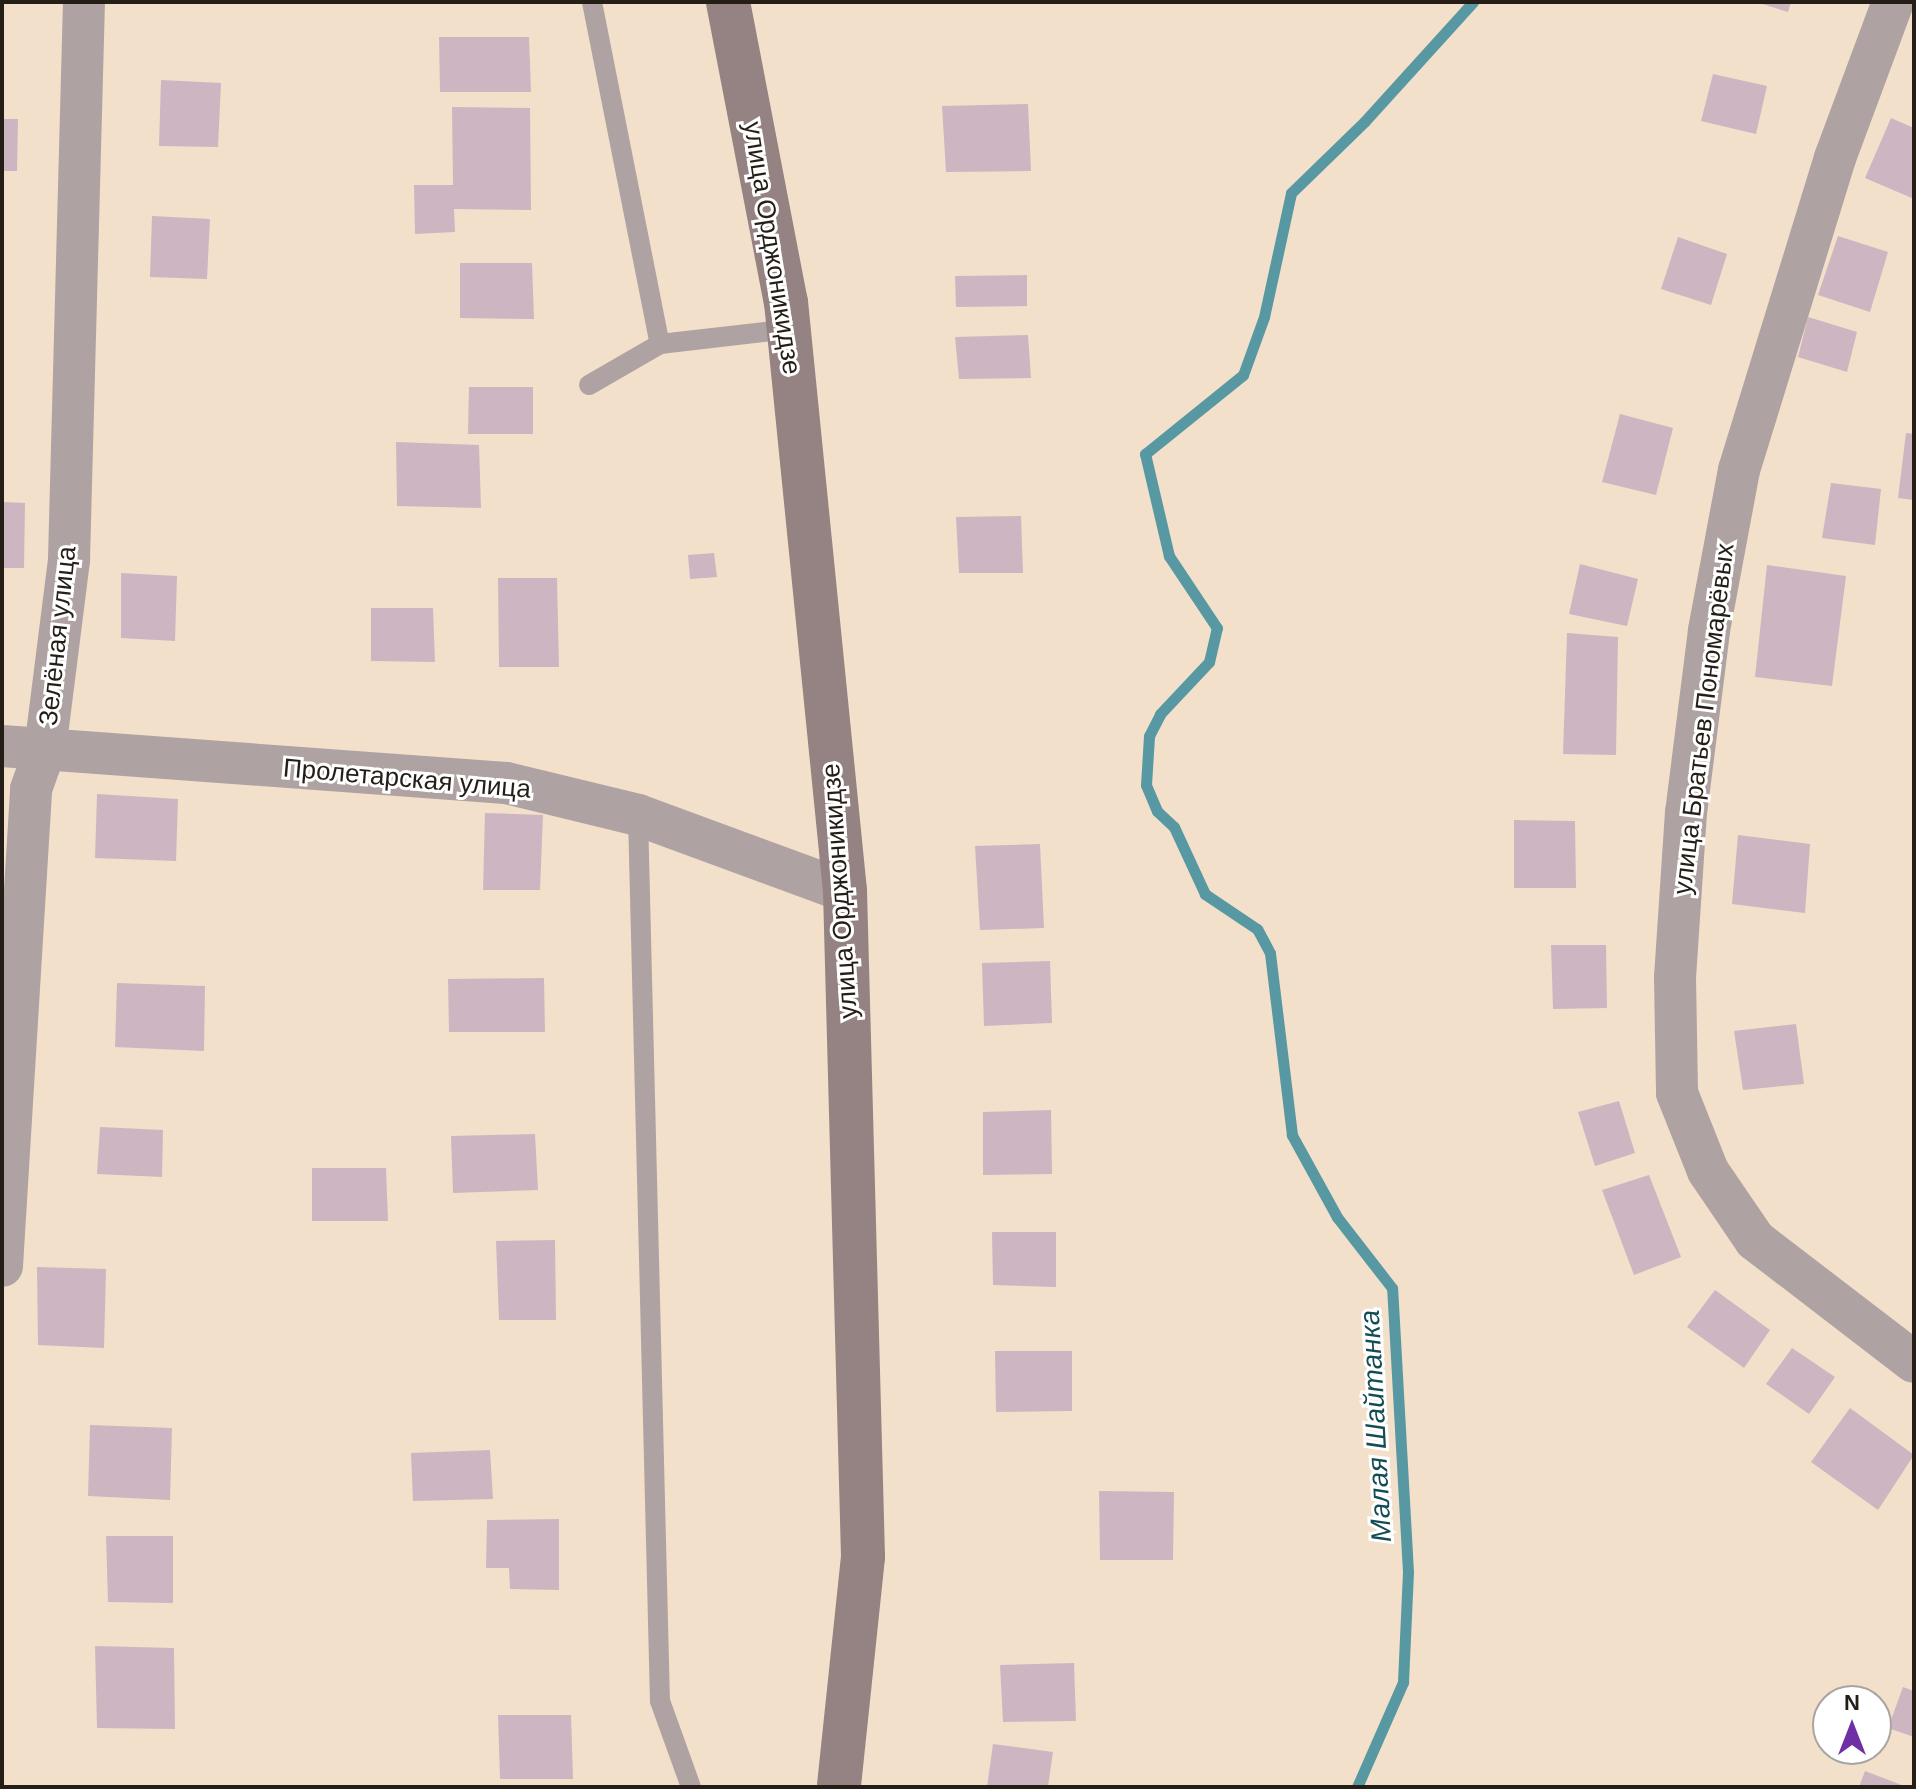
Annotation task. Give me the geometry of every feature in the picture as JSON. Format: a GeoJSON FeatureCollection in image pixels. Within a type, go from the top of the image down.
{"type":"FeatureCollection","features":[{"type":"Feature","properties":{"kind":"main road","name":"улица Орджоникидзе"},"geometry":{"type":"LineString","coordinates":[[728,2],[789,329],[845,891],[863,1557],[839,1787]]}},
{"type":"Feature","properties":{"kind":"street","name":"Зелёная улица"},"geometry":{"type":"LineString","coordinates":[[2,1266],[22,882],[31,789],[45,750],[69,559],[84,2]]}},
{"type":"Feature","properties":{"kind":"street","name":"улица Братьев Пономарёвых"},"geometry":{"type":"LineString","coordinates":[[1893,2],[1835,158],[1739,470],[1709,631],[1688,797],[1675,992],[1677,1093],[1708,1171],[1755,1240],[1914,1362]]}},
{"type":"Feature","properties":{"kind":"street","name":"Пролетарская улица"},"geometry":{"type":"LineString","coordinates":[[2,746],[506,783],[638,815],[845,891]]}},
{"type":"Feature","properties":{"kind":"lane"},"geometry":{"type":"LineString","coordinates":[[592,2],[660,344]]}},
{"type":"Feature","properties":{"kind":"lane"},"geometry":{"type":"LineString","coordinates":[[589,385],[660,344],[789,329]]}},
{"type":"Feature","properties":{"kind":"lane"},"geometry":{"type":"LineString","coordinates":[[638,815],[660,1701],[691,1787]]}},
{"type":"Feature","properties":{"kind":"building"},"geometry":{"type":"Polygon","coordinates":[[[1756,2],[1791,2],[1788,12],[1756,2]]]}},
{"type":"Feature","properties":{"kind":"building"},"geometry":{"type":"Polygon","coordinates":[[[439,37],[529,37],[531,92],[440,92],[439,37]]]}},
{"type":"Feature","properties":{"kind":"building"},"geometry":{"type":"Polygon","coordinates":[[[1713,74],[1767,86],[1756,134],[1701,121],[1713,74]]]}},
{"type":"Feature","properties":{"kind":"building"},"geometry":{"type":"Polygon","coordinates":[[[161,80],[221,83],[218,147],[159,146],[161,80]]]}},
{"type":"Feature","properties":{"kind":"building"},"geometry":{"type":"Polygon","coordinates":[[[1028,104],[1031,171],[946,172],[942,106],[1028,104]]]}},
{"type":"Feature","properties":{"kind":"building"},"geometry":{"type":"Polygon","coordinates":[[[452,107],[530,108],[531,210],[454,209],[455,232],[415,234],[414,185],[453,185],[452,107]]]}},
{"type":"Feature","properties":{"kind":"building"},"geometry":{"type":"Polygon","coordinates":[[[1891,118],[1914,128],[1914,199],[1865,178],[1891,118]]]}},
{"type":"Feature","properties":{"kind":"building"},"geometry":{"type":"Polygon","coordinates":[[[2,119],[18,119],[17,171],[2,171],[2,119]]]}},
{"type":"Feature","properties":{"kind":"building"},"geometry":{"type":"Polygon","coordinates":[[[152,216],[210,219],[207,279],[150,277],[152,216]]]}},
{"type":"Feature","properties":{"kind":"building"},"geometry":{"type":"Polygon","coordinates":[[[1838,236],[1888,252],[1870,312],[1818,295],[1838,236]]]}},
{"type":"Feature","properties":{"kind":"building"},"geometry":{"type":"Polygon","coordinates":[[[1678,237],[1727,254],[1711,305],[1661,289],[1678,237]]]}},
{"type":"Feature","properties":{"kind":"building"},"geometry":{"type":"Polygon","coordinates":[[[460,263],[532,263],[534,319],[460,318],[460,263]]]}},
{"type":"Feature","properties":{"kind":"building"},"geometry":{"type":"Polygon","coordinates":[[[1027,275],[1027,306],[956,307],[955,276],[1027,275]]]}},
{"type":"Feature","properties":{"kind":"building"},"geometry":{"type":"Polygon","coordinates":[[[1808,317],[1857,332],[1847,372],[1798,357],[1808,317]]]}},
{"type":"Feature","properties":{"kind":"building"},"geometry":{"type":"Polygon","coordinates":[[[1028,335],[1031,378],[959,379],[955,337],[1028,335]]]}},
{"type":"Feature","properties":{"kind":"building"},"geometry":{"type":"Polygon","coordinates":[[[469,387],[533,387],[533,434],[468,434],[469,387]]]}},
{"type":"Feature","properties":{"kind":"building"},"geometry":{"type":"Polygon","coordinates":[[[1620,414],[1673,428],[1656,495],[1602,482],[1620,414]]]}},
{"type":"Feature","properties":{"kind":"building"},"geometry":{"type":"Polygon","coordinates":[[[1906,433],[1914,434],[1914,500],[1898,498],[1906,433]]]}},
{"type":"Feature","properties":{"kind":"building"},"geometry":{"type":"Polygon","coordinates":[[[396,442],[479,445],[481,508],[397,506],[396,442]]]}},
{"type":"Feature","properties":{"kind":"building"},"geometry":{"type":"Polygon","coordinates":[[[1831,483],[1881,489],[1875,545],[1822,538],[1831,483]]]}},
{"type":"Feature","properties":{"kind":"building"},"geometry":{"type":"Polygon","coordinates":[[[2,502],[25,503],[24,568],[2,568],[2,502]]]}},
{"type":"Feature","properties":{"kind":"building"},"geometry":{"type":"Polygon","coordinates":[[[1021,516],[1023,573],[959,573],[956,517],[1021,516]]]}},
{"type":"Feature","properties":{"kind":"building"},"geometry":{"type":"Polygon","coordinates":[[[714,553],[717,577],[690,579],[688,555],[714,553]]]}},
{"type":"Feature","properties":{"kind":"building"},"geometry":{"type":"Polygon","coordinates":[[[1580,564],[1638,579],[1627,626],[1569,614],[1580,564]]]}},
{"type":"Feature","properties":{"kind":"building"},"geometry":{"type":"Polygon","coordinates":[[[1767,565],[1846,576],[1832,686],[1755,677],[1767,565]]]}},
{"type":"Feature","properties":{"kind":"building"},"geometry":{"type":"Polygon","coordinates":[[[121,573],[177,576],[175,641],[121,638],[121,573]]]}},
{"type":"Feature","properties":{"kind":"building"},"geometry":{"type":"Polygon","coordinates":[[[498,578],[557,578],[559,667],[499,667],[498,578]]]}},
{"type":"Feature","properties":{"kind":"building"},"geometry":{"type":"Polygon","coordinates":[[[371,608],[433,608],[435,662],[371,661],[371,608]]]}},
{"type":"Feature","properties":{"kind":"building"},"geometry":{"type":"Polygon","coordinates":[[[1567,633],[1618,637],[1616,755],[1563,754],[1567,633]]]}},
{"type":"Feature","properties":{"kind":"building"},"geometry":{"type":"Polygon","coordinates":[[[97,794],[178,799],[176,861],[95,858],[97,794]]]}},
{"type":"Feature","properties":{"kind":"building"},"geometry":{"type":"Polygon","coordinates":[[[485,813],[543,815],[540,890],[483,890],[485,813]]]}},
{"type":"Feature","properties":{"kind":"building"},"geometry":{"type":"Polygon","coordinates":[[[1514,820],[1575,821],[1576,888],[1514,888],[1514,820]]]}},
{"type":"Feature","properties":{"kind":"building"},"geometry":{"type":"Polygon","coordinates":[[[1738,835],[1810,844],[1805,913],[1732,904],[1738,835]]]}},
{"type":"Feature","properties":{"kind":"building"},"geometry":{"type":"Polygon","coordinates":[[[1040,844],[1044,928],[980,930],[975,846],[1040,844]]]}},
{"type":"Feature","properties":{"kind":"building"},"geometry":{"type":"Polygon","coordinates":[[[1551,945],[1606,945],[1607,1008],[1553,1009],[1551,945]]]}},
{"type":"Feature","properties":{"kind":"building"},"geometry":{"type":"Polygon","coordinates":[[[1050,961],[1052,1023],[984,1026],[982,963],[1050,961]]]}},
{"type":"Feature","properties":{"kind":"building"},"geometry":{"type":"Polygon","coordinates":[[[544,978],[545,1032],[449,1032],[448,979],[544,978]]]}},
{"type":"Feature","properties":{"kind":"building"},"geometry":{"type":"Polygon","coordinates":[[[117,983],[205,986],[204,1051],[115,1047],[117,983]]]}},
{"type":"Feature","properties":{"kind":"building"},"geometry":{"type":"Polygon","coordinates":[[[1796,1024],[1804,1084],[1743,1090],[1734,1031],[1796,1024]]]}},
{"type":"Feature","properties":{"kind":"building"},"geometry":{"type":"Polygon","coordinates":[[[1619,1101],[1635,1153],[1595,1166],[1578,1112],[1619,1101]]]}},
{"type":"Feature","properties":{"kind":"building"},"geometry":{"type":"Polygon","coordinates":[[[1051,1110],[1052,1174],[983,1175],[983,1112],[1051,1110]]]}},
{"type":"Feature","properties":{"kind":"building"},"geometry":{"type":"Polygon","coordinates":[[[100,1127],[163,1130],[162,1177],[97,1174],[100,1127]]]}},
{"type":"Feature","properties":{"kind":"building"},"geometry":{"type":"Polygon","coordinates":[[[535,1134],[538,1190],[453,1193],[451,1136],[535,1134]]]}},
{"type":"Feature","properties":{"kind":"building"},"geometry":{"type":"Polygon","coordinates":[[[312,1168],[386,1168],[388,1221],[312,1221],[312,1168]]]}},
{"type":"Feature","properties":{"kind":"building"},"geometry":{"type":"Polygon","coordinates":[[[1649,1175],[1681,1257],[1634,1275],[1602,1190],[1649,1175]]]}},
{"type":"Feature","properties":{"kind":"building"},"geometry":{"type":"Polygon","coordinates":[[[992,1232],[1056,1232],[1056,1287],[993,1285],[992,1232]]]}},
{"type":"Feature","properties":{"kind":"building"},"geometry":{"type":"Polygon","coordinates":[[[555,1240],[556,1320],[499,1320],[496,1241],[555,1240]]]}},
{"type":"Feature","properties":{"kind":"building"},"geometry":{"type":"Polygon","coordinates":[[[37,1267],[106,1269],[104,1348],[38,1345],[37,1267]]]}},
{"type":"Feature","properties":{"kind":"building"},"geometry":{"type":"Polygon","coordinates":[[[1715,1290],[1770,1330],[1744,1368],[1687,1327],[1715,1290]]]}},
{"type":"Feature","properties":{"kind":"building"},"geometry":{"type":"Polygon","coordinates":[[[1792,1348],[1835,1377],[1809,1414],[1766,1384],[1792,1348]]]}},
{"type":"Feature","properties":{"kind":"building"},"geometry":{"type":"Polygon","coordinates":[[[995,1351],[1072,1351],[1072,1411],[996,1412],[995,1351]]]}},
{"type":"Feature","properties":{"kind":"building"},"geometry":{"type":"Polygon","coordinates":[[[1850,1408],[1914,1455],[1878,1510],[1811,1462],[1850,1408]]]}},
{"type":"Feature","properties":{"kind":"building"},"geometry":{"type":"Polygon","coordinates":[[[90,1425],[172,1428],[170,1500],[88,1496],[90,1425]]]}},
{"type":"Feature","properties":{"kind":"building"},"geometry":{"type":"Polygon","coordinates":[[[490,1450],[493,1499],[413,1501],[411,1453],[490,1450]]]}},
{"type":"Feature","properties":{"kind":"building"},"geometry":{"type":"Polygon","coordinates":[[[1099,1491],[1174,1492],[1173,1560],[1100,1560],[1099,1491]]]}},
{"type":"Feature","properties":{"kind":"building"},"geometry":{"type":"Polygon","coordinates":[[[559,1519],[559,1590],[510,1589],[509,1568],[486,1568],[487,1520],[559,1519]]]}},
{"type":"Feature","properties":{"kind":"building"},"geometry":{"type":"Polygon","coordinates":[[[106,1536],[173,1536],[173,1603],[108,1602],[106,1536]]]}},
{"type":"Feature","properties":{"kind":"building"},"geometry":{"type":"Polygon","coordinates":[[[95,1646],[174,1648],[175,1729],[97,1728],[95,1646]]]}},
{"type":"Feature","properties":{"kind":"building"},"geometry":{"type":"Polygon","coordinates":[[[1074,1663],[1076,1721],[1003,1722],[1000,1665],[1074,1663]]]}},
{"type":"Feature","properties":{"kind":"building"},"geometry":{"type":"Polygon","coordinates":[[[1903,1687],[1914,1691],[1914,1737],[1892,1729],[1892,1717],[1903,1687]]]}},
{"type":"Feature","properties":{"kind":"building"},"geometry":{"type":"Polygon","coordinates":[[[498,1715],[571,1715],[573,1779],[500,1779],[498,1715]]]}},
{"type":"Feature","properties":{"kind":"building"},"geometry":{"type":"Polygon","coordinates":[[[993,1744],[1053,1752],[1048,1787],[987,1787],[993,1744]]]}},
{"type":"Feature","properties":{"kind":"building"},"geometry":{"type":"Polygon","coordinates":[[[1865,1771],[1907,1787],[1859,1787],[1865,1771]]]}},
{"type":"Feature","properties":{"kind":"waterway","name":"Малая Шайтанка"},"geometry":{"type":"LineString","coordinates":[[1357,1787],[1403,1682],[1408,1572],[1392,1288],[1337,1217],[1292,1135],[1270,953],[1257,929],[1205,894],[1174,827],[1157,811],[1146,785],[1149,736],[1160,714],[1209,662],[1217,628],[1169,556],[1145,454],[1243,375],[1264,317],[1291,193],[1365,121],[1473,2]]}}]}
